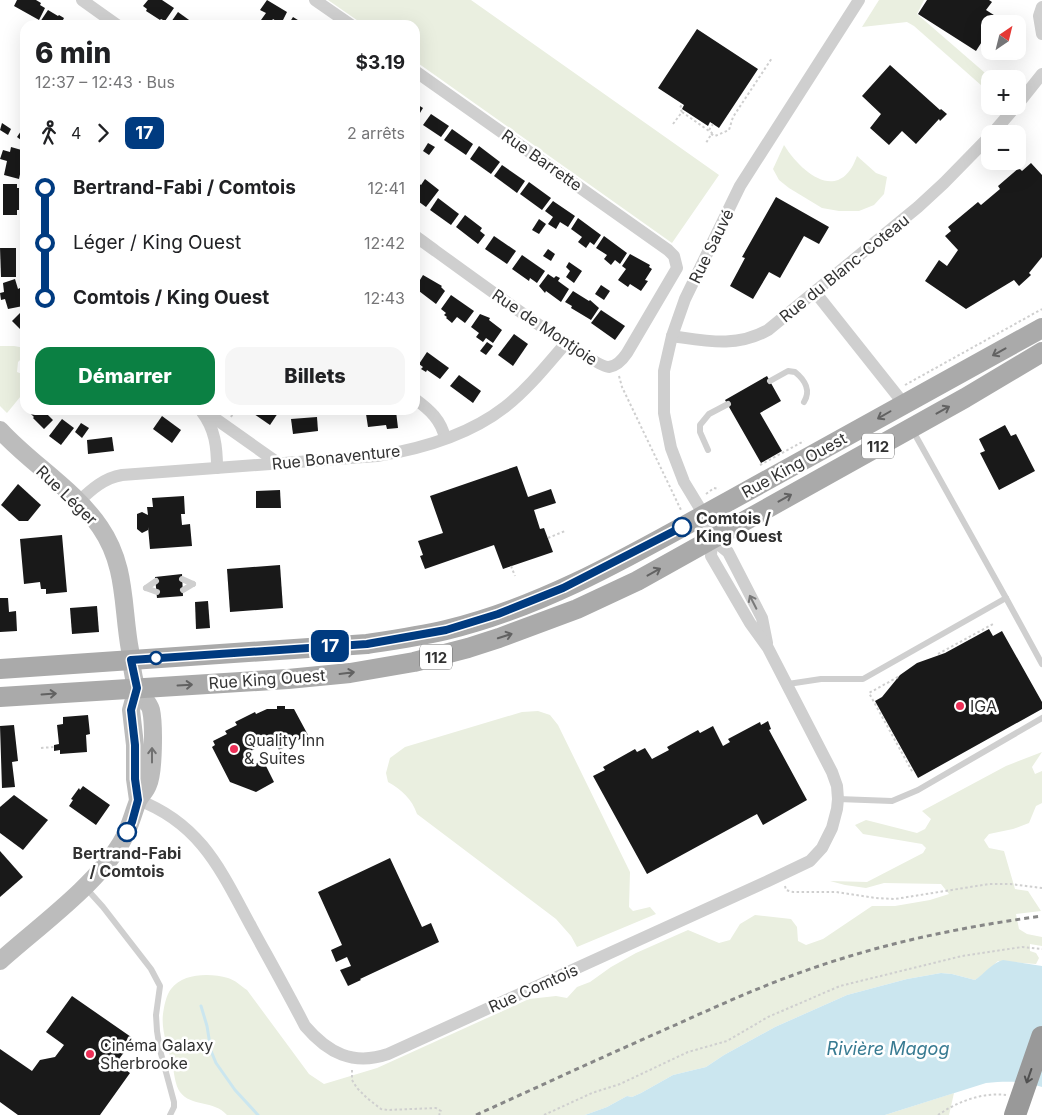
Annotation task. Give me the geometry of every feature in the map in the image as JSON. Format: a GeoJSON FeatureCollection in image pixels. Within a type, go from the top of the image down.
{"type":"FeatureCollection","features":[{"type":"Feature","properties":{"kind":"highway"},"geometry":{"type":"LineString","coordinates":[[1012,1105],[1042,1037]]}},
{"type":"Feature","properties":{"kind":"highway"},"geometry":{"type":"LineString","coordinates":[[1032,1115],[1042,1085]]}},
{"type":"Feature","properties":{"kind":"main road","name":"Rue King Ouest"},"geometry":{"type":"LineString","coordinates":[[131,660],[367,644],[446,630],[498,614],[563,588],[634,553],[1042,328]]}},
{"type":"Feature","properties":{"kind":"main road","name":"Rue King Ouest"},"geometry":{"type":"LineString","coordinates":[[137,688],[288,679],[387,668],[450,653],[531,628],[636,582],[911,428],[1042,352]]}},
{"type":"Feature","properties":{"kind":"main road","name":"112"},"geometry":{"type":"LineString","coordinates":[[0,669],[131,660]]}},
{"type":"Feature","properties":{"kind":"main road","name":"112"},"geometry":{"type":"LineString","coordinates":[[0,697],[137,688]]}},
{"type":"Feature","properties":{"kind":"street"},"geometry":{"type":"LineString","coordinates":[[82,0],[110,20]]}},
{"type":"Feature","properties":{"kind":"street"},"geometry":{"type":"LineString","coordinates":[[316,0],[344,20]]}},
{"type":"Feature","properties":{"kind":"street","name":"Rue Sauvé"},"geometry":{"type":"LineString","coordinates":[[704,515],[684,482],[667,430],[664,413],[664,371],[672,336],[696,275],[740,186],[859,0]]}},
{"type":"Feature","properties":{"kind":"street"},"geometry":{"type":"LineString","coordinates":[[1042,7],[1039,16],[1042,34]]}},
{"type":"Feature","properties":{"kind":"street","name":"Rue Barrette"},"geometry":{"type":"LineString","coordinates":[[420,74],[668,250]]}},
{"type":"Feature","properties":{"kind":"street","name":"Rue du Blanc-Coteau"},"geometry":{"type":"LineString","coordinates":[[1026,94],[1042,74]]}},
{"type":"Feature","properties":{"kind":"street","name":"Rue du Blanc-Coteau"},"geometry":{"type":"LineString","coordinates":[[1000,125],[1008,115]]}},
{"type":"Feature","properties":{"kind":"street","name":"Rue du Blanc-Coteau"},"geometry":{"type":"LineString","coordinates":[[672,336],[721,342],[743,341],[768,330],[924,202],[981,145]]}},
{"type":"Feature","properties":{"kind":"street","name":"Rue de Montjoie"},"geometry":{"type":"LineString","coordinates":[[420,240],[566,343],[604,366],[610,367],[621,361],[674,275],[676,262],[674,256],[668,250]]}},
{"type":"Feature","properties":{"kind":"street"},"geometry":{"type":"LineString","coordinates":[[815,292],[904,404]]}},
{"type":"Feature","properties":{"kind":"street","name":"Rue Bonaventure"},"geometry":{"type":"LineString","coordinates":[[78,502],[101,482],[115,476],[132,473],[384,455],[446,438],[487,419],[505,407],[532,382],[566,343]]}},
{"type":"Feature","properties":{"kind":"street"},"geometry":{"type":"LineString","coordinates":[[420,403],[435,416],[443,428],[446,438]]}},
{"type":"Feature","properties":{"kind":"street"},"geometry":{"type":"LineString","coordinates":[[204,415],[214,434],[217,468]]}},
{"type":"Feature","properties":{"kind":"street"},"geometry":{"type":"LineString","coordinates":[[209,415],[278,463]]}},
{"type":"Feature","properties":{"kind":"street","name":"Rue Léger"},"geometry":{"type":"LineString","coordinates":[[0,430],[78,502],[100,527],[117,559],[123,586],[131,660],[137,688]]}},
{"type":"Feature","properties":{"kind":"street","name":"Rue Comtois"},"geometry":{"type":"LineString","coordinates":[[138,800],[154,806],[185,827],[211,854],[305,1026],[315,1037],[334,1052],[355,1059],[378,1058],[388,1054],[810,861],[822,848],[832,828],[838,799],[832,772],[768,648],[750,623],[711,556],[712,539],[704,515]]}},
{"type":"Feature","properties":{"kind":"street"},"geometry":{"type":"LineString","coordinates":[[0,961],[84,886],[108,861],[122,842],[132,822],[138,800],[131,710],[137,688]]}},
{"type":"Feature","properties":{"kind":"lane"},"geometry":{"type":"LineString","coordinates":[[770,381],[788,371],[796,372],[808,388],[808,396],[804,402]]}},
{"type":"Feature","properties":{"kind":"lane"},"geometry":{"type":"LineString","coordinates":[[708,450],[700,432],[700,425],[709,414],[728,404]]}},
{"type":"Feature","properties":{"kind":"lane"},"geometry":{"type":"LineString","coordinates":[[911,428],[1042,664]]}},
{"type":"Feature","properties":{"kind":"lane"},"geometry":{"type":"LineString","coordinates":[[182,579],[193,584],[183,590]]}},
{"type":"Feature","properties":{"kind":"lane"},"geometry":{"type":"LineString","coordinates":[[156,582],[146,588],[157,592]]}},
{"type":"Feature","properties":{"kind":"lane"},"geometry":{"type":"LineString","coordinates":[[788,684],[821,679],[863,679],[1006,598]]}},
{"type":"Feature","properties":{"kind":"lane"},"geometry":{"type":"LineString","coordinates":[[838,799],[892,801],[918,790],[1042,718]]}},
{"type":"Feature","properties":{"kind":"lane"},"geometry":{"type":"LineString","coordinates":[[84,886],[103,907],[151,969],[160,986],[156,1015],[157,1031],[160,1050],[174,1102],[170,1115]]}},
{"type":"Feature","properties":{"kind":"path"},"geometry":{"type":"LineString","coordinates":[[682,104],[680,108],[682,112],[709,130],[711,134],[715,136],[729,130],[734,117],[772,58]]}},
{"type":"Feature","properties":{"kind":"path"},"geometry":{"type":"LineString","coordinates":[[673,124],[682,112]]}},
{"type":"Feature","properties":{"kind":"path"},"geometry":{"type":"LineString","coordinates":[[709,130],[713,124]]}},
{"type":"Feature","properties":{"kind":"path"},"geometry":{"type":"LineString","coordinates":[[706,143],[711,134]]}},
{"type":"Feature","properties":{"kind":"path"},"geometry":{"type":"LineString","coordinates":[[548,538],[565,531]]}},
{"type":"Feature","properties":{"kind":"path"},"geometry":{"type":"LineString","coordinates":[[511,566],[515,576]]}},
{"type":"Feature","properties":{"kind":"path"},"geometry":{"type":"LineString","coordinates":[[938,654],[993,624]]}},
{"type":"Feature","properties":{"kind":"path"},"geometry":{"type":"LineString","coordinates":[[898,677],[869,693],[913,773]]}},
{"type":"Feature","properties":{"kind":"path"},"geometry":{"type":"LineString","coordinates":[[41,748],[54,747]]}},
{"type":"Feature","properties":{"kind":"path"},"geometry":{"type":"LineString","coordinates":[[786,882],[785,889],[793,892],[836,892],[886,899],[908,898],[989,884],[1010,884],[1042,888]]}},
{"type":"Feature","properties":{"kind":"path"},"geometry":{"type":"LineString","coordinates":[[544,1115],[592,1093],[620,1084],[688,1052],[727,1041],[768,1017],[832,989],[962,956],[1022,947],[1042,949]]}},
{"type":"Feature","properties":{"kind":"path"},"geometry":{"type":"LineString","coordinates":[[353,1067],[352,1078],[355,1085],[363,1095],[379,1108],[388,1110],[436,1108],[441,1111],[439,1115]]}},
{"type":"Feature","properties":{"kind":"path"},"geometry":{"type":"LineString","coordinates":[[938,1115],[958,1103],[983,1096],[1012,1105]]}},
{"type":"Feature","properties":{"kind":"shaded area"},"geometry":{"type":"Polygon","coordinates":[[[328,0],[471,0],[719,175],[672,243],[420,65],[420,20],[357,20],[328,0]]]}},
{"type":"Feature","properties":{"kind":"shaded area"},"geometry":{"type":"Polygon","coordinates":[[[879,0],[924,0],[917,14],[982,70],[981,85],[907,22],[862,27],[879,0]]]}},
{"type":"Feature","properties":{"kind":"shaded area"},"geometry":{"type":"Polygon","coordinates":[[[784,145],[801,166],[811,174],[831,181],[841,179],[850,170],[857,156],[876,173],[887,177],[884,194],[874,205],[859,211],[839,211],[822,208],[779,180],[773,169],[784,145]]]}},
{"type":"Feature","properties":{"kind":"shaded area"},"geometry":{"type":"Polygon","coordinates":[[[0,346],[20,347],[20,360],[17,372],[20,373],[20,397],[7,413],[0,406],[0,346]]]}},
{"type":"Feature","properties":{"kind":"shaded area"},"geometry":{"type":"Polygon","coordinates":[[[538,711],[550,715],[558,725],[630,872],[629,907],[633,911],[650,907],[656,914],[577,947],[571,936],[556,919],[417,814],[406,795],[388,782],[386,773],[390,758],[405,747],[522,712],[538,711]]]}},
{"type":"Feature","properties":{"kind":"shaded area"},"geometry":{"type":"Polygon","coordinates":[[[1042,752],[1032,767],[1035,774],[1042,771],[1042,803],[1036,806],[1029,823],[1013,829],[989,834],[984,840],[989,848],[1004,851],[1015,889],[1028,891],[1041,911],[1016,914],[1019,929],[1027,934],[1042,937],[1042,946],[1030,944],[1030,951],[1036,953],[1039,958],[1036,964],[998,961],[975,980],[941,973],[907,979],[847,995],[775,1027],[706,1067],[673,1075],[641,1093],[632,1097],[627,1096],[607,1107],[585,1115],[227,1115],[216,1107],[190,1100],[180,1092],[177,1086],[164,1033],[163,1014],[171,989],[182,980],[190,977],[205,975],[221,976],[233,980],[247,990],[309,1074],[324,1084],[377,1068],[529,999],[556,996],[567,998],[577,987],[590,982],[611,967],[636,953],[688,930],[719,943],[730,940],[740,924],[755,915],[791,919],[797,927],[798,941],[806,945],[823,939],[872,906],[895,906],[930,900],[949,894],[941,884],[884,883],[866,888],[830,881],[867,882],[923,853],[926,848],[922,844],[863,834],[855,825],[866,820],[917,833],[925,829],[931,819],[922,811],[1006,766],[1042,752]]]}},
{"type":"Feature","properties":{"kind":"shaded area"},"geometry":{"type":"Polygon","coordinates":[[[954,1093],[949,1115],[885,1115],[954,1093]]]}},
{"type":"Feature","properties":{"kind":"water","name":"Rivière Magog"},"geometry":{"type":"Polygon","coordinates":[[[999,961],[1042,966],[1042,1087],[1014,1082],[986,1083],[885,1115],[585,1115],[607,1107],[627,1096],[632,1097],[641,1093],[673,1075],[706,1067],[775,1027],[847,995],[907,979],[941,973],[975,980],[999,961]]]}},
{"type":"Feature","properties":{"kind":"building"},"geometry":{"type":"Polygon","coordinates":[[[17,0],[36,0],[41,3],[40,5],[45,8],[39,20],[14,6],[17,0]]]}},
{"type":"Feature","properties":{"kind":"building"},"geometry":{"type":"Polygon","coordinates":[[[148,0],[162,0],[174,8],[166,20],[160,20],[146,11],[147,9],[143,6],[148,0]]]}},
{"type":"Feature","properties":{"kind":"building"},"geometry":{"type":"Polygon","coordinates":[[[267,0],[287,12],[283,20],[261,20],[266,13],[260,10],[267,0]]]}},
{"type":"Feature","properties":{"kind":"building"},"geometry":{"type":"Polygon","coordinates":[[[927,0],[989,0],[992,2],[986,10],[994,15],[981,15],[981,43],[976,51],[918,14],[927,0]]]}},
{"type":"Feature","properties":{"kind":"building"},"geometry":{"type":"Polygon","coordinates":[[[48,10],[64,18],[63,20],[41,20],[48,10]]]}},
{"type":"Feature","properties":{"kind":"building"},"geometry":{"type":"Polygon","coordinates":[[[178,12],[189,20],[172,20],[178,12]]]}},
{"type":"Feature","properties":{"kind":"building"},"geometry":{"type":"Polygon","coordinates":[[[697,29],[758,69],[719,128],[710,122],[708,126],[682,109],[684,105],[658,88],[697,29]]]}},
{"type":"Feature","properties":{"kind":"building"},"geometry":{"type":"Polygon","coordinates":[[[890,65],[940,110],[947,114],[940,121],[939,119],[916,144],[902,131],[889,145],[870,128],[881,114],[862,96],[890,65]]]}},
{"type":"Feature","properties":{"kind":"building"},"geometry":{"type":"Polygon","coordinates":[[[431,114],[449,126],[441,137],[423,125],[431,114]]]}},
{"type":"Feature","properties":{"kind":"building"},"geometry":{"type":"Polygon","coordinates":[[[2,123],[11,129],[8,135],[0,130],[2,123]]]}},
{"type":"Feature","properties":{"kind":"building"},"geometry":{"type":"Polygon","coordinates":[[[452,129],[473,144],[466,155],[444,140],[452,129]]]}},
{"type":"Feature","properties":{"kind":"building"},"geometry":{"type":"Polygon","coordinates":[[[428,143],[435,147],[429,155],[423,151],[428,143]]]}},
{"type":"Feature","properties":{"kind":"building"},"geometry":{"type":"Polygon","coordinates":[[[479,146],[500,162],[491,174],[470,159],[479,146]]]}},
{"type":"Feature","properties":{"kind":"building"},"geometry":{"type":"Polygon","coordinates":[[[11,147],[20,150],[19,179],[4,175],[7,161],[0,159],[3,150],[10,152],[11,147]]]}},
{"type":"Feature","properties":{"kind":"building"},"geometry":{"type":"Polygon","coordinates":[[[1031,163],[1042,175],[1042,257],[1029,273],[1031,275],[1019,286],[1014,280],[966,309],[925,281],[939,260],[947,266],[958,250],[945,236],[951,231],[948,227],[978,202],[981,205],[1000,189],[998,186],[1017,170],[1026,170],[1031,163]]]}},
{"type":"Feature","properties":{"kind":"building"},"geometry":{"type":"Polygon","coordinates":[[[502,165],[525,181],[517,193],[494,176],[502,165]]]}},
{"type":"Feature","properties":{"kind":"building"},"geometry":{"type":"Polygon","coordinates":[[[425,179],[439,190],[426,207],[420,203],[421,185],[425,179]]]}},
{"type":"Feature","properties":{"kind":"building"},"geometry":{"type":"Polygon","coordinates":[[[529,182],[551,198],[542,210],[520,194],[529,182]]]}},
{"type":"Feature","properties":{"kind":"building"},"geometry":{"type":"Polygon","coordinates":[[[3,184],[17,184],[17,188],[19,188],[19,210],[17,210],[17,215],[3,215],[3,184]]]}},
{"type":"Feature","properties":{"kind":"building"},"geometry":{"type":"Polygon","coordinates":[[[776,197],[829,227],[819,244],[804,236],[780,278],[769,272],[753,299],[730,286],[745,258],[742,257],[776,197]]]}},
{"type":"Feature","properties":{"kind":"building"},"geometry":{"type":"Polygon","coordinates":[[[438,198],[459,214],[451,225],[430,210],[438,198]]]}},
{"type":"Feature","properties":{"kind":"building"},"geometry":{"type":"Polygon","coordinates":[[[553,201],[575,216],[568,227],[560,222],[556,229],[548,224],[553,217],[545,211],[553,201]]]}},
{"type":"Feature","properties":{"kind":"building"},"geometry":{"type":"Polygon","coordinates":[[[465,215],[482,228],[480,231],[485,235],[478,244],[456,227],[465,215]]]}},
{"type":"Feature","properties":{"kind":"building"},"geometry":{"type":"Polygon","coordinates":[[[578,218],[601,235],[594,245],[590,242],[586,248],[578,242],[582,237],[571,229],[578,218]]]}},
{"type":"Feature","properties":{"kind":"building"},"geometry":{"type":"Polygon","coordinates":[[[539,219],[546,224],[539,234],[532,230],[539,219]]]}},
{"type":"Feature","properties":{"kind":"building"},"geometry":{"type":"Polygon","coordinates":[[[494,236],[516,251],[507,264],[485,249],[494,236]]]}},
{"type":"Feature","properties":{"kind":"building"},"geometry":{"type":"Polygon","coordinates":[[[604,236],[627,253],[620,264],[615,260],[611,265],[604,259],[607,255],[596,248],[604,236]]]}},
{"type":"Feature","properties":{"kind":"building"},"geometry":{"type":"Polygon","coordinates":[[[0,248],[16,248],[16,277],[1,277],[0,248]]]}},
{"type":"Feature","properties":{"kind":"building"},"geometry":{"type":"Polygon","coordinates":[[[548,249],[555,254],[551,261],[543,256],[548,249]]]}},
{"type":"Feature","properties":{"kind":"building"},"geometry":{"type":"Polygon","coordinates":[[[630,254],[650,265],[649,267],[652,269],[645,280],[648,281],[641,291],[630,284],[628,287],[618,280],[626,269],[622,266],[630,254]]]}},
{"type":"Feature","properties":{"kind":"building"},"geometry":{"type":"Polygon","coordinates":[[[522,255],[545,271],[537,283],[530,278],[529,281],[512,269],[522,255]]]}},
{"type":"Feature","properties":{"kind":"building"},"geometry":{"type":"Polygon","coordinates":[[[569,262],[582,271],[574,283],[566,277],[570,271],[566,267],[569,262]]]}},
{"type":"Feature","properties":{"kind":"building"},"geometry":{"type":"Polygon","coordinates":[[[548,274],[554,278],[556,276],[560,278],[558,281],[569,289],[561,302],[546,291],[545,293],[539,286],[548,274]]]}},
{"type":"Feature","properties":{"kind":"building"},"geometry":{"type":"Polygon","coordinates":[[[423,275],[442,286],[445,291],[436,304],[420,292],[420,280],[423,275]]]}},
{"type":"Feature","properties":{"kind":"building"},"geometry":{"type":"Polygon","coordinates":[[[15,279],[18,289],[20,288],[20,307],[8,309],[5,299],[1,300],[0,293],[4,292],[3,283],[15,279]]]}},
{"type":"Feature","properties":{"kind":"building"},"geometry":{"type":"Polygon","coordinates":[[[601,285],[610,291],[604,300],[595,294],[601,285]]]}},
{"type":"Feature","properties":{"kind":"building"},"geometry":{"type":"Polygon","coordinates":[[[573,291],[590,300],[599,308],[591,320],[571,308],[572,306],[565,302],[573,291]]]}},
{"type":"Feature","properties":{"kind":"building"},"geometry":{"type":"Polygon","coordinates":[[[451,295],[474,311],[465,323],[457,317],[452,323],[446,318],[444,315],[446,313],[441,309],[451,295]]]}},
{"type":"Feature","properties":{"kind":"building"},"geometry":{"type":"Polygon","coordinates":[[[601,310],[625,326],[615,340],[591,323],[601,310]]]}},
{"type":"Feature","properties":{"kind":"building"},"geometry":{"type":"Polygon","coordinates":[[[20,313],[20,329],[12,321],[20,313]]]}},
{"type":"Feature","properties":{"kind":"building"},"geometry":{"type":"Polygon","coordinates":[[[480,314],[490,318],[489,320],[502,330],[493,343],[486,338],[483,342],[476,337],[479,333],[471,327],[480,314]]]}},
{"type":"Feature","properties":{"kind":"building"},"geometry":{"type":"Polygon","coordinates":[[[514,334],[528,344],[513,366],[498,355],[514,334]]]}},
{"type":"Feature","properties":{"kind":"building"},"geometry":{"type":"Polygon","coordinates":[[[487,342],[493,346],[486,355],[480,351],[487,342]]]}},
{"type":"Feature","properties":{"kind":"building"},"geometry":{"type":"Polygon","coordinates":[[[427,352],[449,368],[440,379],[427,370],[426,372],[421,369],[423,367],[420,362],[427,352]]]}},
{"type":"Feature","properties":{"kind":"building"},"geometry":{"type":"Polygon","coordinates":[[[459,375],[481,391],[473,403],[450,386],[459,375]]]}},
{"type":"Feature","properties":{"kind":"building"},"geometry":{"type":"Polygon","coordinates":[[[767,376],[781,401],[760,413],[782,451],[761,463],[725,400],[767,376]]]}},
{"type":"Feature","properties":{"kind":"building"},"geometry":{"type":"Polygon","coordinates":[[[32,415],[48,415],[53,420],[44,429],[32,415]]]}},
{"type":"Feature","properties":{"kind":"building"},"geometry":{"type":"Polygon","coordinates":[[[255,415],[277,415],[270,425],[255,415]]]}},
{"type":"Feature","properties":{"kind":"building"},"geometry":{"type":"Polygon","coordinates":[[[366,415],[396,415],[398,428],[387,429],[386,425],[368,427],[366,415]]]}},
{"type":"Feature","properties":{"kind":"building"},"geometry":{"type":"Polygon","coordinates":[[[162,416],[181,430],[172,443],[153,429],[162,416]]]}},
{"type":"Feature","properties":{"kind":"building"},"geometry":{"type":"Polygon","coordinates":[[[317,417],[318,431],[293,434],[291,419],[317,417]]]}},
{"type":"Feature","properties":{"kind":"building"},"geometry":{"type":"Polygon","coordinates":[[[62,419],[74,428],[61,445],[49,436],[62,419]]]}},
{"type":"Feature","properties":{"kind":"building"},"geometry":{"type":"Polygon","coordinates":[[[81,423],[89,428],[82,438],[75,432],[81,423]]]}},
{"type":"Feature","properties":{"kind":"building"},"geometry":{"type":"Polygon","coordinates":[[[1005,425],[1011,436],[1016,434],[1035,471],[999,490],[980,453],[985,451],[979,439],[1005,425]]]}},
{"type":"Feature","properties":{"kind":"building"},"geometry":{"type":"Polygon","coordinates":[[[112,437],[114,451],[88,454],[87,440],[112,437]]]}},
{"type":"Feature","properties":{"kind":"building"},"geometry":{"type":"Polygon","coordinates":[[[517,466],[528,497],[551,489],[556,503],[534,510],[540,529],[544,528],[553,552],[503,569],[494,545],[425,569],[420,556],[423,555],[418,541],[443,533],[430,496],[517,466]]]}},
{"type":"Feature","properties":{"kind":"building"},"geometry":{"type":"Polygon","coordinates":[[[18,484],[41,505],[28,521],[19,521],[1,505],[18,484]]]}},
{"type":"Feature","properties":{"kind":"building"},"geometry":{"type":"Polygon","coordinates":[[[280,490],[281,508],[256,508],[256,491],[280,490]]]}},
{"type":"Feature","properties":{"kind":"building"},"geometry":{"type":"Polygon","coordinates":[[[184,496],[185,514],[181,514],[182,525],[190,524],[192,546],[150,549],[148,527],[148,530],[142,533],[137,529],[137,514],[142,512],[148,515],[147,507],[153,507],[152,498],[184,496]]]}},
{"type":"Feature","properties":{"kind":"building"},"geometry":{"type":"Polygon","coordinates":[[[62,535],[67,592],[46,594],[46,589],[41,589],[40,582],[24,584],[20,539],[62,535]]]}},
{"type":"Feature","properties":{"kind":"building"},"geometry":{"type":"Polygon","coordinates":[[[280,565],[283,608],[230,612],[227,569],[280,565]]]}},
{"type":"Feature","properties":{"kind":"building"},"geometry":{"type":"Polygon","coordinates":[[[182,574],[183,596],[157,598],[155,577],[182,574]]]}},
{"type":"Feature","properties":{"kind":"building"},"geometry":{"type":"Polygon","coordinates":[[[0,598],[8,598],[9,612],[16,611],[17,631],[0,632],[0,598]]]}},
{"type":"Feature","properties":{"kind":"building"},"geometry":{"type":"Polygon","coordinates":[[[208,601],[210,628],[196,629],[195,602],[208,601]]]}},
{"type":"Feature","properties":{"kind":"building"},"geometry":{"type":"Polygon","coordinates":[[[97,606],[99,632],[72,634],[70,608],[97,606]]]}},
{"type":"Feature","properties":{"kind":"building","name":"IGA"},"geometry":{"type":"Polygon","coordinates":[[[989,629],[993,636],[1002,631],[1042,702],[1042,709],[918,778],[875,701],[882,697],[900,675],[917,663],[945,653],[989,629]]]}},
{"type":"Feature","properties":{"kind":"building","name":"Quality Inn & Suites"},"geometry":{"type":"Polygon","coordinates":[[[277,706],[285,706],[285,709],[294,709],[308,735],[279,750],[277,746],[274,748],[270,741],[249,752],[255,764],[263,760],[274,782],[256,792],[230,782],[212,747],[215,745],[213,741],[227,734],[225,731],[237,725],[235,722],[255,712],[256,714],[267,709],[277,709],[277,706]]]}},
{"type":"Feature","properties":{"kind":"building"},"geometry":{"type":"Polygon","coordinates":[[[88,715],[90,734],[86,735],[87,752],[60,754],[60,750],[54,751],[54,745],[59,744],[57,725],[63,724],[63,717],[88,715]]]}},
{"type":"Feature","properties":{"kind":"building"},"geometry":{"type":"Polygon","coordinates":[[[768,721],[771,729],[769,730],[807,800],[763,825],[757,814],[647,874],[593,776],[605,770],[603,767],[635,749],[637,752],[645,748],[652,759],[669,750],[667,747],[698,730],[700,733],[713,726],[723,746],[730,742],[728,739],[760,722],[761,725],[768,721]]]}},
{"type":"Feature","properties":{"kind":"building"},"geometry":{"type":"Polygon","coordinates":[[[14,725],[18,761],[12,762],[15,787],[2,788],[0,726],[14,725]]]}},
{"type":"Feature","properties":{"kind":"building"},"geometry":{"type":"Polygon","coordinates":[[[83,786],[110,805],[96,825],[69,806],[73,800],[71,799],[79,788],[80,790],[83,786]]]}},
{"type":"Feature","properties":{"kind":"building"},"geometry":{"type":"Polygon","coordinates":[[[14,795],[48,820],[23,850],[0,833],[0,807],[14,795]]]}},
{"type":"Feature","properties":{"kind":"building"},"geometry":{"type":"Polygon","coordinates":[[[0,851],[23,877],[0,897],[0,851]]]}},
{"type":"Feature","properties":{"kind":"building"},"geometry":{"type":"Polygon","coordinates":[[[390,858],[422,927],[431,923],[439,942],[348,986],[340,970],[351,966],[347,957],[336,962],[331,950],[342,945],[318,892],[390,858]]]}},
{"type":"Feature","properties":{"kind":"building","name":"Cinéma Galaxy Sherbrooke"},"geometry":{"type":"Polygon","coordinates":[[[72,996],[134,1039],[116,1063],[130,1073],[100,1115],[18,1115],[0,1102],[0,1049],[32,1071],[40,1060],[55,1057],[64,1045],[46,1032],[72,996]]]}},
{"type":"Feature","properties":{"kind":"waterway"},"geometry":{"type":"LineString","coordinates":[[201,1006],[207,1026],[211,1051],[216,1063],[235,1090],[258,1115]]}},
{"type":"Feature","properties":{"kind":"railway"},"geometry":{"type":"LineString","coordinates":[[476,1115],[730,1000],[808,970],[907,941],[961,929],[1042,916]]}},
{"type":"Feature","properties":{"kind":"bus line","name":"17"},"geometry":{"type":"LineString","coordinates":[[127,832],[138,800],[131,710],[137,688],[131,660],[367,644],[446,630],[498,614],[563,588],[682,527]]}},
{"type":"Feature","properties":{"kind":"place","name":"Comtois / King Ouest"},"geometry":{"type":"Point","coordinates":[682,527]}},
{"type":"Feature","properties":{"kind":"place","name":"IGA"},"geometry":{"type":"Point","coordinates":[960,706]}},
{"type":"Feature","properties":{"kind":"place","name":"Quality Inn & Suites"},"geometry":{"type":"Point","coordinates":[234,749]}},
{"type":"Feature","properties":{"kind":"place","name":"Bertrand-Fabi / Comtois"},"geometry":{"type":"Point","coordinates":[127,832]}},
{"type":"Feature","properties":{"kind":"place","name":"Cinéma Galaxy Sherbrooke"},"geometry":{"type":"Point","coordinates":[90,1054]}}]}
